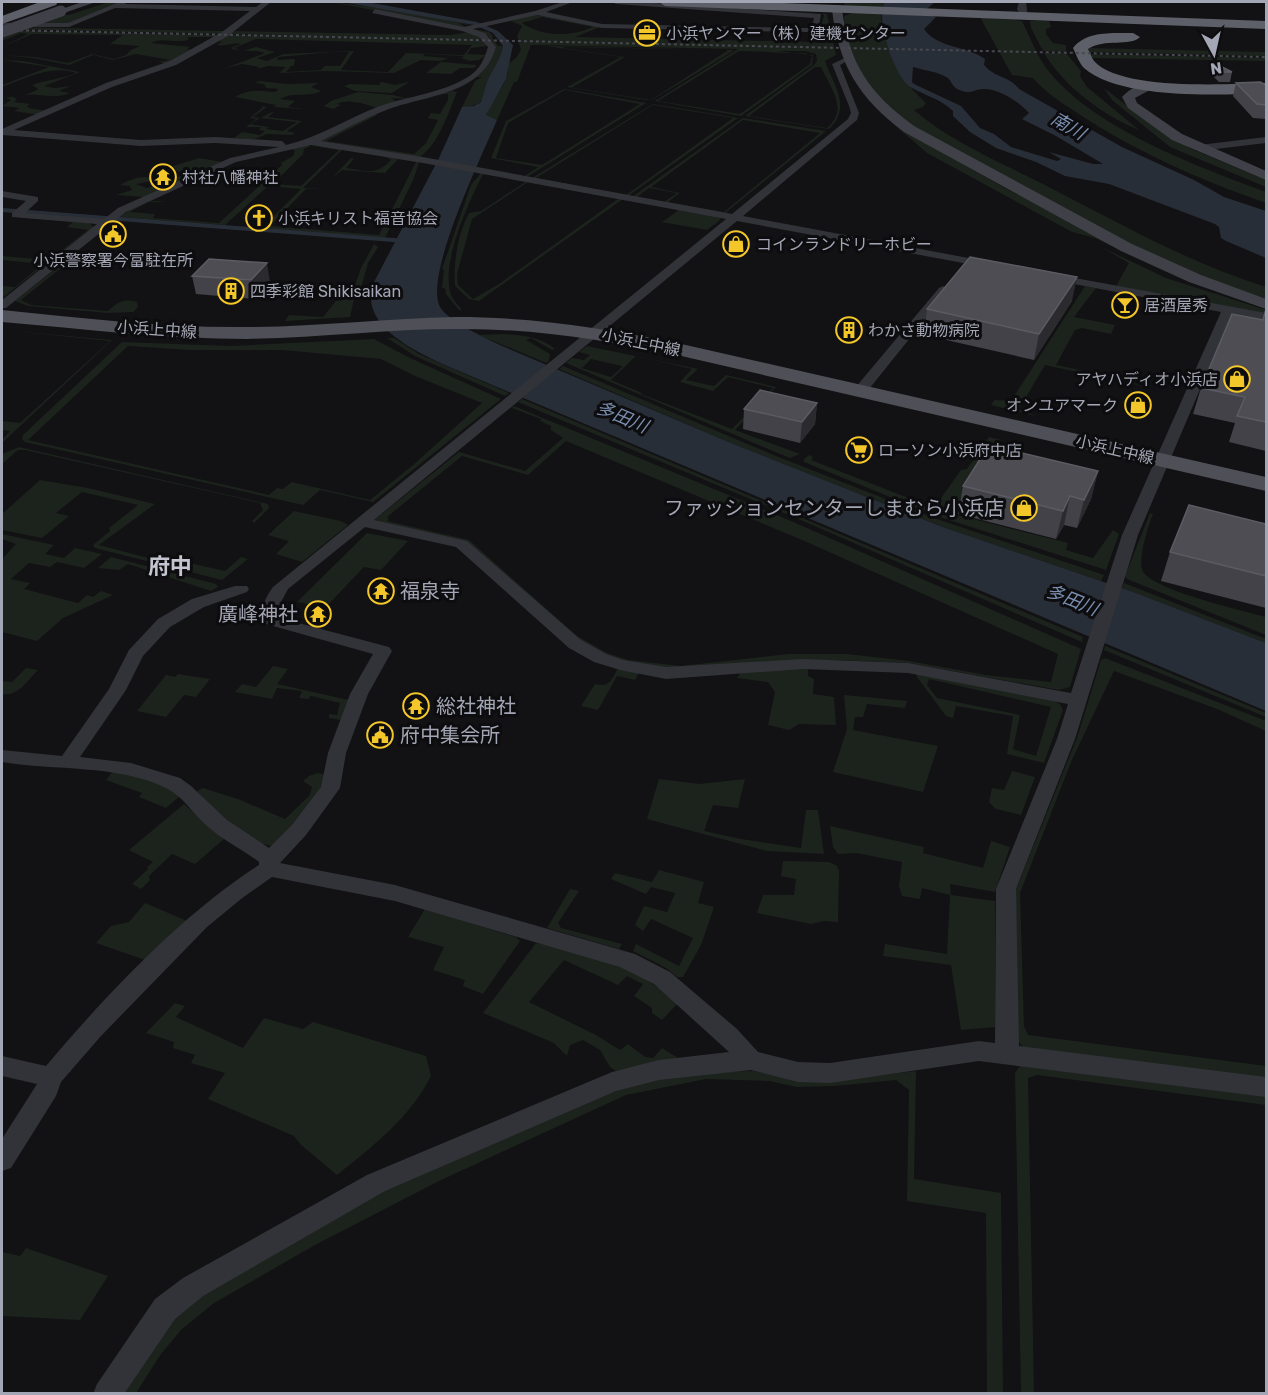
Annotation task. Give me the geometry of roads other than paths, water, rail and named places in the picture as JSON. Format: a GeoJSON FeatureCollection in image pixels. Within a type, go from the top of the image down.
{"type":"FeatureCollection","features":[{"type":"Feature","properties":{"kind":"highway"},"geometry":{"type":"LineString","coordinates":[[2,23],[51,2]]}},
{"type":"Feature","properties":{"kind":"highway"},"geometry":{"type":"LineString","coordinates":[[665,2],[843,7],[1022,17],[1266,25]]}},
{"type":"Feature","properties":{"kind":"highway"},"geometry":{"type":"LineString","coordinates":[[1146,37],[1106,38],[1087,42],[1080,48],[1085,62],[1100,73],[1124,81],[1151,86],[1266,88]]}},
{"type":"Feature","properties":{"kind":"main road","name":"小浜上中線"},"geometry":{"type":"LineString","coordinates":[[2,316],[215,333],[296,332],[475,323],[540,326],[596,333],[1266,484]]}},
{"type":"Feature","properties":{"kind":"street"},"geometry":{"type":"LineString","coordinates":[[2,32],[92,2]]}},
{"type":"Feature","properties":{"kind":"street"},"geometry":{"type":"LineString","coordinates":[[2,23],[69,25],[126,2]]}},
{"type":"Feature","properties":{"kind":"street"},"geometry":{"type":"LineString","coordinates":[[3,132],[109,85],[173,63],[225,34],[267,2]]}},
{"type":"Feature","properties":{"kind":"street"},"geometry":{"type":"LineString","coordinates":[[467,28],[537,13],[569,2]]}},
{"type":"Feature","properties":{"kind":"street"},"geometry":{"type":"LineString","coordinates":[[537,13],[602,26],[806,30],[815,29],[818,16],[616,2]]}},
{"type":"Feature","properties":{"kind":"street"},"geometry":{"type":"LineString","coordinates":[[1022,2],[1022,17]]}},
{"type":"Feature","properties":{"kind":"street"},"geometry":{"type":"LineString","coordinates":[[115,6],[257,9]]}},
{"type":"Feature","properties":{"kind":"street"},"geometry":{"type":"LineString","coordinates":[[843,7],[842,47],[874,99],[894,118],[916,133],[1165,266],[1214,287],[1266,304]]}},
{"type":"Feature","properties":{"kind":"street"},"geometry":{"type":"LineString","coordinates":[[2,305],[122,210],[226,163],[311,142],[368,114],[412,99],[456,88],[475,75],[491,53],[492,47],[482,35],[467,28],[375,11]]}},
{"type":"Feature","properties":{"kind":"street"},"geometry":{"type":"LineString","coordinates":[[2,1160],[47,1089],[51,1077],[75,1048],[155,964],[217,906],[269,864],[299,830],[330,788],[337,753],[359,693],[384,651],[272,620],[270,606],[282,586],[511,399],[596,333],[852,120],[853,106],[836,64],[848,60]]}},
{"type":"Feature","properties":{"kind":"street"},"geometry":{"type":"LineString","coordinates":[[1151,86],[1139,89],[1128,97],[1132,105],[1163,129],[1199,148],[1266,176]]}},
{"type":"Feature","properties":{"kind":"street"},"geometry":{"type":"LineString","coordinates":[[3,132],[141,143],[238,141],[292,146]]}},
{"type":"Feature","properties":{"kind":"street"},"geometry":{"type":"LineString","coordinates":[[1199,148],[1266,140]]}},
{"type":"Feature","properties":{"kind":"street"},"geometry":{"type":"LineString","coordinates":[[311,142],[428,161],[735,218],[960,270],[1001,267]]}},
{"type":"Feature","properties":{"kind":"street"},"geometry":{"type":"LineString","coordinates":[[2,194],[34,199],[16,215],[109,220]]}},
{"type":"Feature","properties":{"kind":"street"},"geometry":{"type":"LineString","coordinates":[[860,392],[960,270]]}},
{"type":"Feature","properties":{"kind":"street"},"geometry":{"type":"LineString","coordinates":[[1047,276],[1266,317]]}},
{"type":"Feature","properties":{"kind":"street"},"geometry":{"type":"LineString","coordinates":[[1007,1053],[1005,889],[1066,739],[1130,535],[1228,310]]}},
{"type":"Feature","properties":{"kind":"street"},"geometry":{"type":"LineString","coordinates":[[363,522],[461,543],[575,644],[600,658],[620,665],[666,673],[803,664],[908,668],[1078,700]]}},
{"type":"Feature","properties":{"kind":"street"},"geometry":{"type":"LineString","coordinates":[[71,762],[71,755],[124,679],[135,654],[149,637],[182,611],[242,589]]}},
{"type":"Feature","properties":{"kind":"street"},"geometry":{"type":"LineString","coordinates":[[2,756],[23,760],[130,768],[175,784],[229,834],[269,864],[395,893],[627,960],[662,978],[729,1036],[751,1060]]}},
{"type":"Feature","properties":{"kind":"street"},"geometry":{"type":"LineString","coordinates":[[107,1394],[165,1309],[193,1287],[376,1183],[612,1082],[659,1070],[751,1060],[798,1072],[830,1073],[979,1051],[1266,1087]]}},
{"type":"Feature","properties":{"kind":"street"},"geometry":{"type":"LineString","coordinates":[[2,1066],[51,1077]]}},
{"type":"Feature","properties":{"kind":"water","name":"多田川"},"geometry":{"type":"Polygon","coordinates":[[[342,2],[367,2],[477,22],[498,31],[513,45],[506,79],[486,115],[497,120],[456,217],[439,273],[437,295],[442,310],[453,320],[500,345],[731,443],[940,526],[1133,592],[1266,643],[1266,711],[452,368],[394,336],[376,317],[371,297],[374,282],[439,158],[462,107],[474,106],[481,102],[503,46],[493,33],[474,25],[342,2]]]}},
{"type":"Feature","properties":{"kind":"water","name":"南川"},"geometry":{"type":"Polygon","coordinates":[[[885,2],[935,2],[923,12],[936,17],[924,29],[936,40],[970,51],[985,59],[984,65],[993,73],[1122,147],[1194,180],[1224,197],[1266,211],[1266,258],[1221,238],[1219,227],[1215,224],[1109,184],[1065,176],[1036,162],[996,148],[970,132],[953,116],[953,111],[948,107],[906,83],[888,47],[882,9],[885,2]],[[913,67],[912,82],[914,84],[961,106],[980,128],[994,134],[1011,147],[1057,161],[1061,159],[1049,152],[1093,164],[1103,164],[1022,119],[1029,113],[1003,94],[984,89],[962,91],[955,88],[948,78],[936,72],[913,67]]]}},
{"type":"Feature","properties":{"kind":"waterway"},"geometry":{"type":"LineString","coordinates":[[2,210],[406,241]]}},
{"type":"Feature","properties":{"kind":"railway"},"geometry":{"type":"LineString","coordinates":[[2,30],[1266,57]]}},
{"type":"Feature","properties":{"kind":"place","name":"小浜ヤンマー（株）建機センター"},"geometry":{"type":"Point","coordinates":[647,33]}},
{"type":"Feature","properties":{"kind":"place","name":"村社八幡神社"},"geometry":{"type":"Point","coordinates":[163,177]}},
{"type":"Feature","properties":{"kind":"place","name":"小浜キリスト福音協会"},"geometry":{"type":"Point","coordinates":[259,218]}},
{"type":"Feature","properties":{"kind":"place","name":"小浜警察署今富駐在所"},"geometry":{"type":"Point","coordinates":[113,234]}},
{"type":"Feature","properties":{"kind":"place","name":"コインランドリーホビー"},"geometry":{"type":"Point","coordinates":[736,244]}},
{"type":"Feature","properties":{"kind":"place","name":"四季彩館 Shikisaikan"},"geometry":{"type":"Point","coordinates":[231,291]}},
{"type":"Feature","properties":{"kind":"place","name":"居酒屋秀"},"geometry":{"type":"Point","coordinates":[1125,305]}},
{"type":"Feature","properties":{"kind":"place","name":"わかさ動物病院"},"geometry":{"type":"Point","coordinates":[849,330]}},
{"type":"Feature","properties":{"kind":"place","name":"アヤハディオ小浜店"},"geometry":{"type":"Point","coordinates":[1237,379]}},
{"type":"Feature","properties":{"kind":"place","name":"オンユアマーク"},"geometry":{"type":"Point","coordinates":[1138,405]}},
{"type":"Feature","properties":{"kind":"place","name":"ローソン小浜府中店"},"geometry":{"type":"Point","coordinates":[859,450]}},
{"type":"Feature","properties":{"kind":"place","name":"ファッションセンターしまむら小浜店"},"geometry":{"type":"Point","coordinates":[1024,508]}},
{"type":"Feature","properties":{"kind":"place","name":"福泉寺"},"geometry":{"type":"Point","coordinates":[381,591]}},
{"type":"Feature","properties":{"kind":"place","name":"廣峰神社"},"geometry":{"type":"Point","coordinates":[318,614]}},
{"type":"Feature","properties":{"kind":"place","name":"総社神社"},"geometry":{"type":"Point","coordinates":[416,706]}},
{"type":"Feature","properties":{"kind":"place","name":"府中集会所"},"geometry":{"type":"Point","coordinates":[380,735]}},
{"type":"Feature","properties":{"kind":"district","name":"府中"},"geometry":{"type":"Point","coordinates":[170,566]}}]}
